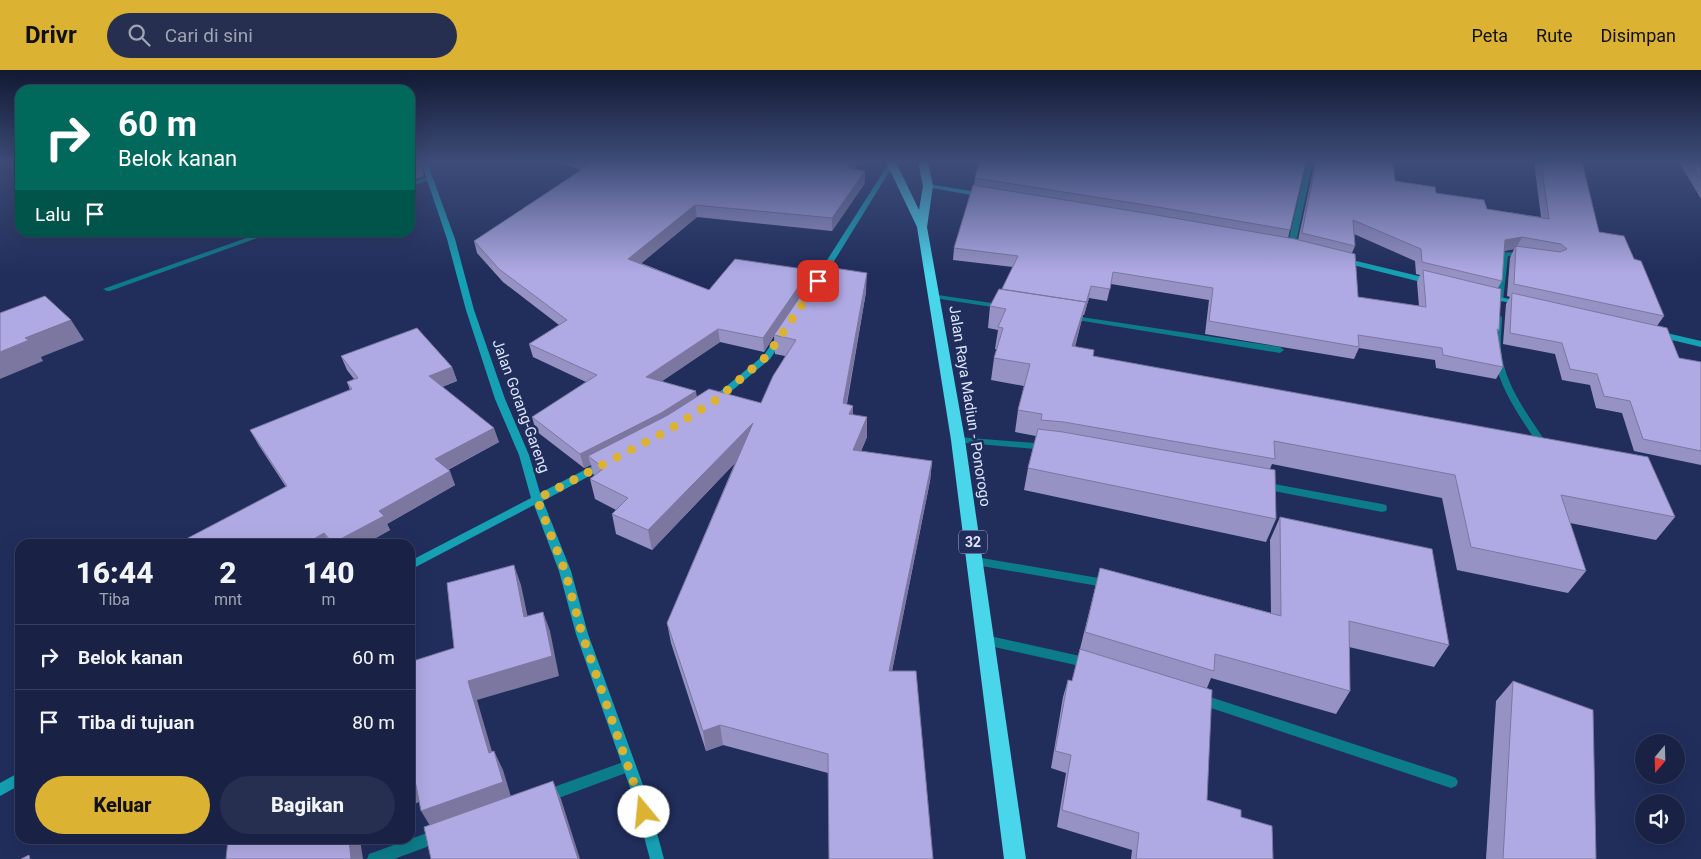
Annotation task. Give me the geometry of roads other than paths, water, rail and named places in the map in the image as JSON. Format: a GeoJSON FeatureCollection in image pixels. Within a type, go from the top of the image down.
{"type":"FeatureCollection","features":[{"type":"Feature","properties":{"kind":"highway","name":"Jalan Raya Madiun - Ponorogo"},"geometry":{"type":"LineString","coordinates":[[908,199],[922,227],[958,440],[1016,859]]}},
{"type":"Feature","properties":{"kind":"highway","name":"Jalan Raya Madiun - Ponorogo"},"geometry":{"type":"LineString","coordinates":[[922,227],[926,199]]}},
{"type":"Feature","properties":{"kind":"main road","name":"Jalan Gorang-Gareng"},"geometry":{"type":"LineString","coordinates":[[437,199],[451,240],[470,310],[500,399],[524,455],[537,499],[565,571],[582,634],[629,766],[658,859]]}},
{"type":"Feature","properties":{"kind":"main road"},"geometry":{"type":"LineString","coordinates":[[812,289],[869,199]]}},
{"type":"Feature","properties":{"kind":"main road"},"geometry":{"type":"LineString","coordinates":[[1282,245],[1301,249]]}},
{"type":"Feature","properties":{"kind":"main road"},"geometry":{"type":"LineString","coordinates":[[1338,258],[1442,284]]}},
{"type":"Feature","properties":{"kind":"main road"},"geometry":{"type":"LineString","coordinates":[[1480,294],[1528,305]]}},
{"type":"Feature","properties":{"kind":"main road"},"geometry":{"type":"LineString","coordinates":[[707,405],[767,356],[787,328]]}},
{"type":"Feature","properties":{"kind":"main road"},"geometry":{"type":"LineString","coordinates":[[1653,333],[1701,344]]}},
{"type":"Feature","properties":{"kind":"main road"},"geometry":{"type":"LineString","coordinates":[[415,563],[615,458]]}},
{"type":"Feature","properties":{"kind":"main road"},"geometry":{"type":"LineString","coordinates":[[0,790],[15,781]]}},
{"type":"Feature","properties":{"kind":"street"},"geometry":{"type":"LineString","coordinates":[[1291,247],[1302,199]]}},
{"type":"Feature","properties":{"kind":"street"},"geometry":{"type":"LineString","coordinates":[[107,289],[257,237]]}},
{"type":"Feature","properties":{"kind":"street"},"geometry":{"type":"LineString","coordinates":[[1534,256],[1515,253],[1504,254],[1496,343],[1500,365],[1507,382],[1544,447]]}},
{"type":"Feature","properties":{"kind":"street"},"geometry":{"type":"LineString","coordinates":[[934,296],[1013,308]]}},
{"type":"Feature","properties":{"kind":"street"},"geometry":{"type":"LineString","coordinates":[[1062,316],[1280,350]]}},
{"type":"Feature","properties":{"kind":"street"},"geometry":{"type":"LineString","coordinates":[[958,440],[1059,449]]}},
{"type":"Feature","properties":{"kind":"street"},"geometry":{"type":"LineString","coordinates":[[1255,484],[1382,508]]}},
{"type":"Feature","properties":{"kind":"street"},"geometry":{"type":"LineString","coordinates":[[976,561],[1120,586]]}},
{"type":"Feature","properties":{"kind":"street"},"geometry":{"type":"LineString","coordinates":[[985,640],[1099,666]]}},
{"type":"Feature","properties":{"kind":"street"},"geometry":{"type":"LineString","coordinates":[[1182,693],[1451,782]]}},
{"type":"Feature","properties":{"kind":"street"},"geometry":{"type":"LineString","coordinates":[[531,802],[629,766]]}},
{"type":"Feature","properties":{"kind":"street"},"geometry":{"type":"LineString","coordinates":[[374,859],[448,832]]}}]}
